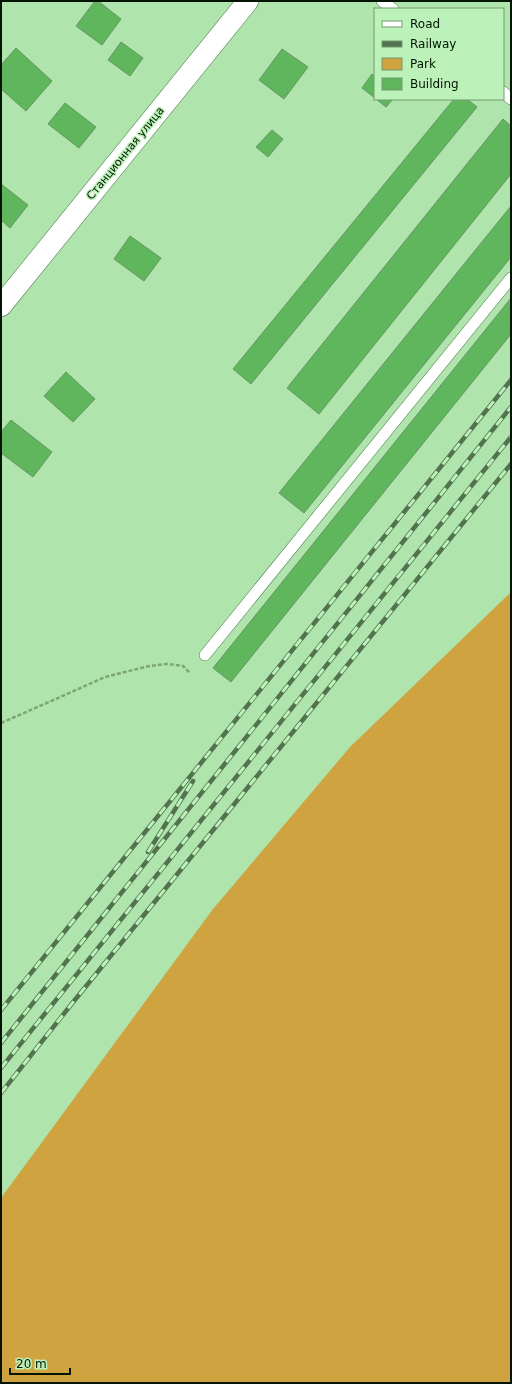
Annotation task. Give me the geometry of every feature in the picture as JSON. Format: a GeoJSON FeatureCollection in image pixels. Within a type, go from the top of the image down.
{"type":"FeatureCollection","features":[{"type":"Feature","properties":{"kind":"street","name":"Станционная улица"},"geometry":{"type":"LineString","coordinates":[[1,306],[248,1]]}},
{"type":"Feature","properties":{"kind":"lane"},"geometry":{"type":"LineString","coordinates":[[382,1],[392,8]]}},
{"type":"Feature","properties":{"kind":"lane"},"geometry":{"type":"LineString","coordinates":[[205,655],[511,278]]}},
{"type":"Feature","properties":{"kind":"path"},"geometry":{"type":"LineString","coordinates":[[1,723],[105,677],[149,666],[167,664],[183,666],[190,673]]}},
{"type":"Feature","properties":{"kind":"green space"},"geometry":{"type":"Polygon","coordinates":[[[511,592],[511,1383],[1,1383],[1,1198],[213,909],[350,747],[511,592]]]}},
{"type":"Feature","properties":{"kind":"building"},"geometry":{"type":"Polygon","coordinates":[[[95,1],[98,1],[121,19],[102,45],[76,26],[95,1]]]}},
{"type":"Feature","properties":{"kind":"building"},"geometry":{"type":"Polygon","coordinates":[[[121,42],[143,58],[130,76],[108,60],[121,42]]]}},
{"type":"Feature","properties":{"kind":"building"},"geometry":{"type":"Polygon","coordinates":[[[16,48],[52,81],[26,111],[1,89],[1,65],[16,48]]]}},
{"type":"Feature","properties":{"kind":"building"},"geometry":{"type":"Polygon","coordinates":[[[282,49],[308,67],[284,99],[259,80],[282,49]]]}},
{"type":"Feature","properties":{"kind":"building"},"geometry":{"type":"Polygon","coordinates":[[[372,74],[374,76],[374,97],[362,88],[372,74]]]}},
{"type":"Feature","properties":{"kind":"building"},"geometry":{"type":"Polygon","coordinates":[[[377,100],[392,100],[386,107],[377,100]]]}},
{"type":"Feature","properties":{"kind":"building"},"geometry":{"type":"Polygon","coordinates":[[[453,100],[468,100],[477,107],[251,384],[233,369],[453,100]]]}},
{"type":"Feature","properties":{"kind":"building"},"geometry":{"type":"Polygon","coordinates":[[[65,103],[96,127],[79,148],[48,124],[65,103]]]}},
{"type":"Feature","properties":{"kind":"building"},"geometry":{"type":"Polygon","coordinates":[[[503,119],[511,126],[511,174],[319,414],[287,388],[503,119]]]}},
{"type":"Feature","properties":{"kind":"building"},"geometry":{"type":"Polygon","coordinates":[[[272,130],[283,139],[268,157],[256,147],[272,130]]]}},
{"type":"Feature","properties":{"kind":"building"},"geometry":{"type":"Polygon","coordinates":[[[1,184],[28,205],[10,228],[1,220],[1,184]]]}},
{"type":"Feature","properties":{"kind":"building"},"geometry":{"type":"Polygon","coordinates":[[[511,206],[511,257],[304,513],[279,493],[511,206]]]}},
{"type":"Feature","properties":{"kind":"building"},"geometry":{"type":"Polygon","coordinates":[[[130,236],[161,258],[144,281],[114,259],[130,236]]]}},
{"type":"Feature","properties":{"kind":"building"},"geometry":{"type":"Polygon","coordinates":[[[511,298],[511,334],[231,682],[213,668],[511,298]]]}},
{"type":"Feature","properties":{"kind":"building"},"geometry":{"type":"Polygon","coordinates":[[[66,372],[95,399],[73,422],[44,396],[66,372]]]}},
{"type":"Feature","properties":{"kind":"building"},"geometry":{"type":"Polygon","coordinates":[[[11,420],[52,452],[33,477],[1,453],[1,432],[11,420]]]}},
{"type":"Feature","properties":{"kind":"railway"},"geometry":{"type":"LineString","coordinates":[[1,1010],[511,380]]}},
{"type":"Feature","properties":{"kind":"railway"},"geometry":{"type":"LineString","coordinates":[[1,1043],[511,407]]}},
{"type":"Feature","properties":{"kind":"railway"},"geometry":{"type":"LineString","coordinates":[[1,1068],[511,437]]}},
{"type":"Feature","properties":{"kind":"railway"},"geometry":{"type":"LineString","coordinates":[[1,1093],[74,1001],[511,464]]}},
{"type":"Feature","properties":{"kind":"railway"},"geometry":{"type":"LineString","coordinates":[[148,852],[193,781]]}}]}
